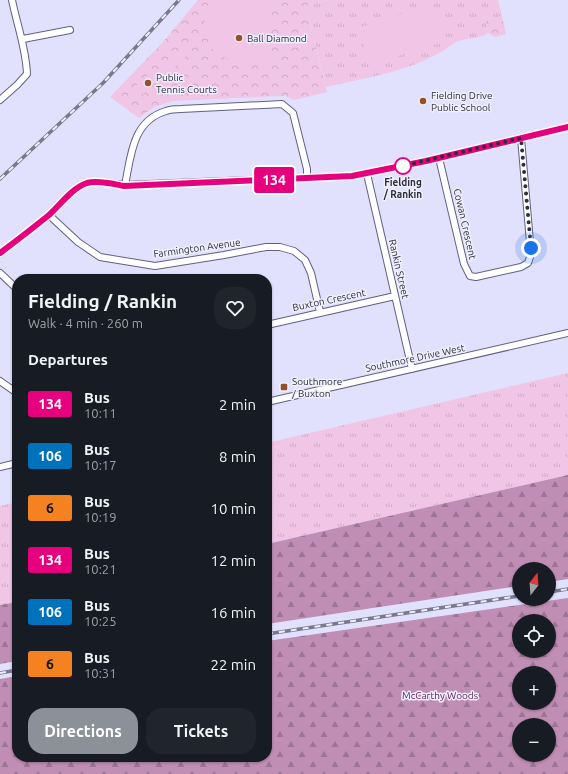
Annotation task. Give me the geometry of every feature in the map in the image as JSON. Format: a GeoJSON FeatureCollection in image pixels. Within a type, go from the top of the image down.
{"type":"FeatureCollection","features":[{"type":"Feature","properties":{"kind":"street"},"geometry":{"type":"LineString","coordinates":[[0,100],[27,74],[27,60],[23,39],[12,0]]}},
{"type":"Feature","properties":{"kind":"street"},"geometry":{"type":"LineString","coordinates":[[23,39],[70,30]]}},
{"type":"Feature","properties":{"kind":"street"},"geometry":{"type":"LineString","coordinates":[[124,186],[134,139],[141,126],[152,117],[166,111],[181,109],[282,104],[293,113],[307,178]]}},
{"type":"Feature","properties":{"kind":"street"},"geometry":{"type":"LineString","coordinates":[[0,253],[49,215],[80,186],[88,183],[94,182],[124,186],[336,178],[367,174],[568,127]]}},
{"type":"Feature","properties":{"kind":"street","name":"Cowan Crescent"},"geometry":{"type":"LineString","coordinates":[[439,158],[464,264],[470,276],[476,277],[521,267],[528,263],[531,254],[521,138]]}},
{"type":"Feature","properties":{"kind":"street","name":"Rankin Street"},"geometry":{"type":"LineString","coordinates":[[367,174],[412,369]]}},
{"type":"Feature","properties":{"kind":"street","name":"Farmington Avenue"},"geometry":{"type":"LineString","coordinates":[[49,215],[78,242],[100,257],[155,266],[224,256],[266,247],[280,247],[294,251],[305,260],[311,273],[320,312]]}},
{"type":"Feature","properties":{"kind":"street"},"geometry":{"type":"LineString","coordinates":[[0,273],[12,284]]}},
{"type":"Feature","properties":{"kind":"street","name":"Buxton Crescent"},"geometry":{"type":"LineString","coordinates":[[272,324],[395,296]]}},
{"type":"Feature","properties":{"kind":"street","name":"Southmore Drive West"},"geometry":{"type":"LineString","coordinates":[[272,401],[568,333]]}},
{"type":"Feature","properties":{"kind":"street"},"geometry":{"type":"LineString","coordinates":[[0,381],[12,390]]}},
{"type":"Feature","properties":{"kind":"street"},"geometry":{"type":"LineString","coordinates":[[0,467],[12,464]]}},
{"type":"Feature","properties":{"kind":"green space"},"geometry":{"type":"Polygon","coordinates":[[[198,0],[329,0],[306,6],[327,92],[294,100],[285,96],[279,96],[173,101],[154,107],[139,118],[110,97],[163,42],[198,0]]]}},
{"type":"Feature","properties":{"kind":"green space","name":"Ball Diamond"},"geometry":{"type":"Polygon","coordinates":[[[210,0],[269,0],[271,65],[236,64],[213,50],[203,27],[210,0]]]}},
{"type":"Feature","properties":{"kind":"green space"},"geometry":{"type":"Polygon","coordinates":[[[329,0],[498,0],[502,16],[486,20],[488,33],[476,38],[464,39],[456,42],[439,53],[416,64],[383,74],[326,87],[306,6],[329,0]]]}},
{"type":"Feature","properties":{"kind":"green space"},"geometry":{"type":"Polygon","coordinates":[[[433,3],[445,41],[370,65],[358,28],[433,3]]]}},
{"type":"Feature","properties":{"kind":"green space"},"geometry":{"type":"Polygon","coordinates":[[[502,16],[506,34],[495,37],[488,33],[486,20],[502,16]]]}},
{"type":"Feature","properties":{"kind":"green space","name":"Public Tennis Courts"},"geometry":{"type":"Polygon","coordinates":[[[179,50],[186,57],[169,72],[162,65],[179,50]]]}},
{"type":"Feature","properties":{"kind":"green space","name":"Public Tennis Courts"},"geometry":{"type":"Polygon","coordinates":[[[153,71],[160,79],[143,94],[136,86],[153,71]]]}},
{"type":"Feature","properties":{"kind":"green space"},"geometry":{"type":"Polygon","coordinates":[[[568,373],[568,475],[272,543],[272,442],[568,373]]]}},
{"type":"Feature","properties":{"kind":"green space"},"geometry":{"type":"Polygon","coordinates":[[[568,475],[568,579],[556,581],[556,562],[512,562],[512,587],[272,623],[272,543],[568,475]]]}},
{"type":"Feature","properties":{"kind":"green space"},"geometry":{"type":"Polygon","coordinates":[[[12,503],[12,603],[0,605],[0,506],[12,503]]]}},
{"type":"Feature","properties":{"kind":"green space","name":"McCarthy Woods"},"geometry":{"type":"Polygon","coordinates":[[[568,598],[568,774],[0,774],[0,679],[12,677],[12,762],[272,762],[272,640],[512,606],[556,606],[556,600],[568,598]]]}},
{"type":"Feature","properties":{"kind":"green space"},"geometry":{"type":"Polygon","coordinates":[[[12,603],[12,662],[0,664],[0,605],[12,603]]]}},
{"type":"Feature","properties":{"kind":"railway"},"geometry":{"type":"LineString","coordinates":[[0,179],[103,83],[179,0]]}},
{"type":"Feature","properties":{"kind":"railway"},"geometry":{"type":"LineString","coordinates":[[556,591],[568,589]]}},
{"type":"Feature","properties":{"kind":"railway"},"geometry":{"type":"LineString","coordinates":[[272,633],[512,597]]}},
{"type":"Feature","properties":{"kind":"railway"},"geometry":{"type":"LineString","coordinates":[[0,673],[12,671]]}},
{"type":"Feature","properties":{"kind":"bus line","name":"134"},"geometry":{"type":"LineString","coordinates":[[0,253],[49,215],[80,186],[88,183],[94,182],[124,186],[336,178],[426,161],[568,127]]}},
{"type":"Feature","properties":{"kind":"place","name":"Ball Diamond"},"geometry":{"type":"Point","coordinates":[239,38]}},
{"type":"Feature","properties":{"kind":"place","name":"Public Tennis Courts"},"geometry":{"type":"Point","coordinates":[148,83]}},
{"type":"Feature","properties":{"kind":"place","name":"Fielding Drive Public School"},"geometry":{"type":"Point","coordinates":[423,101]}},
{"type":"Feature","properties":{"kind":"place","name":"Fielding / Rankin"},"geometry":{"type":"Point","coordinates":[403,166]}},
{"type":"Feature","properties":{"kind":"place","name":"Southmore / Buxton"},"geometry":{"type":"Point","coordinates":[284,387]}},
{"type":"Feature","properties":{"kind":"route"},"geometry":{"type":"LineString","coordinates":[[403,166],[398,167],[521,138],[531,248]]}}]}
